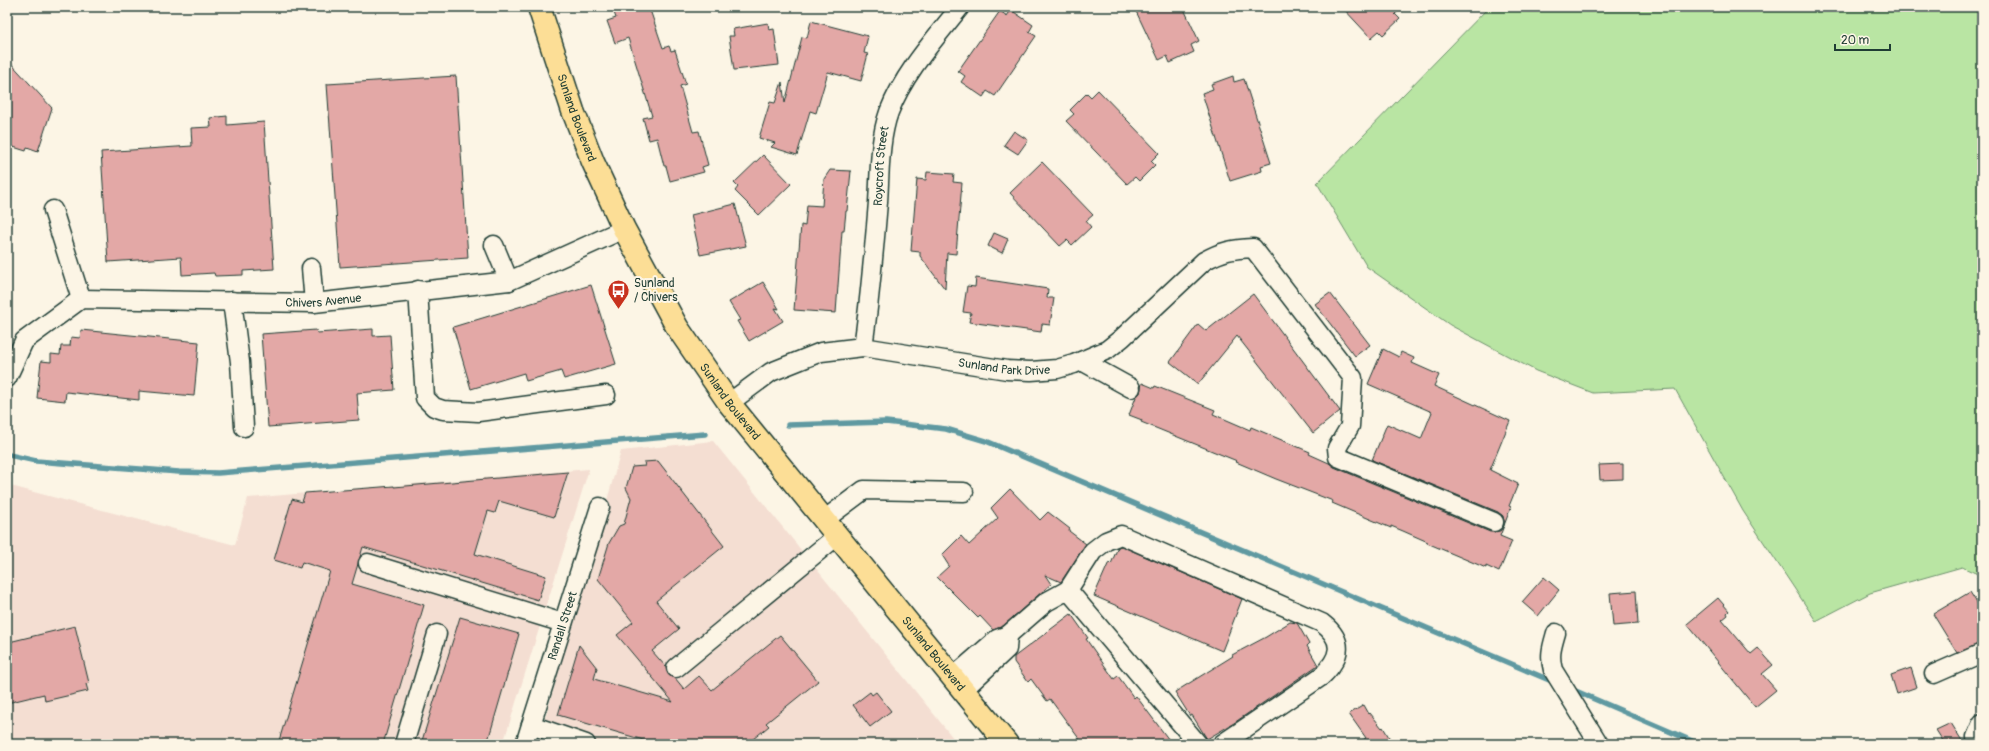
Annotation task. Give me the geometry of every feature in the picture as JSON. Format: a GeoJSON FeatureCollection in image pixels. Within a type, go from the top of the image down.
{"type":"FeatureCollection","features":[{"type":"Feature","properties":{"kind":"main road","name":"Sunland Boulevard"},"geometry":{"type":"LineString","coordinates":[[539,7],[573,111],[592,162],[624,229],[677,327],[730,403],[1006,744]]}},
{"type":"Feature","properties":{"kind":"street","name":"Roycroft Street"},"geometry":{"type":"LineString","coordinates":[[863,347],[871,288],[883,142],[889,113],[903,84],[928,48],[960,7]]}},
{"type":"Feature","properties":{"kind":"street"},"geometry":{"type":"LineString","coordinates":[[7,378],[24,341],[80,299],[53,210]]}},
{"type":"Feature","properties":{"kind":"street","name":"Chivers Avenue"},"geometry":{"type":"LineString","coordinates":[[80,299],[314,302],[510,281],[624,229]]}},
{"type":"Feature","properties":{"kind":"street"},"geometry":{"type":"LineString","coordinates":[[494,245],[510,281]]}},
{"type":"Feature","properties":{"kind":"street","name":"Sunland Park Drive"},"geometry":{"type":"LineString","coordinates":[[730,403],[771,372],[821,352],[863,347],[1007,370],[1058,369],[1082,361],[1107,350],[1204,262],[1216,254],[1230,249],[1253,248],[1354,378],[1350,426],[1337,448],[1338,457],[1494,522]]}},
{"type":"Feature","properties":{"kind":"street"},"geometry":{"type":"LineString","coordinates":[[311,268],[314,302]]}},
{"type":"Feature","properties":{"kind":"street"},"geometry":{"type":"LineString","coordinates":[[418,290],[425,398],[434,407],[456,412],[478,412],[606,395]]}},
{"type":"Feature","properties":{"kind":"street"},"geometry":{"type":"LineString","coordinates":[[232,301],[240,362],[244,427]]}},
{"type":"Feature","properties":{"kind":"street"},"geometry":{"type":"LineString","coordinates":[[1082,361],[1131,388]]}},
{"type":"Feature","properties":{"kind":"street"},"geometry":{"type":"LineString","coordinates":[[824,520],[864,490],[964,492]]}},
{"type":"Feature","properties":{"kind":"street","name":"Randall Street"},"geometry":{"type":"LineString","coordinates":[[525,744],[600,507]]}},
{"type":"Feature","properties":{"kind":"street"},"geometry":{"type":"LineString","coordinates":[[958,684],[1046,602],[1068,590],[1093,551],[1106,541],[1121,535],[1322,623],[1332,632],[1339,645],[1334,663],[1322,676],[1222,744]]}},
{"type":"Feature","properties":{"kind":"street"},"geometry":{"type":"LineString","coordinates":[[676,668],[837,536]]}},
{"type":"Feature","properties":{"kind":"street"},"geometry":{"type":"LineString","coordinates":[[368,563],[563,623]]}},
{"type":"Feature","properties":{"kind":"street"},"geometry":{"type":"LineString","coordinates":[[1068,590],[1198,744]]}},
{"type":"Feature","properties":{"kind":"street"},"geometry":{"type":"LineString","coordinates":[[1556,633],[1550,651],[1553,670],[1598,744]]}},
{"type":"Feature","properties":{"kind":"street"},"geometry":{"type":"LineString","coordinates":[[404,744],[437,634]]}},
{"type":"Feature","properties":{"kind":"street"},"geometry":{"type":"LineString","coordinates":[[1934,674],[1982,653]]}},
{"type":"Feature","properties":{"kind":"street"},"geometry":{"type":"LineString","coordinates":[[1981,744],[1976,737],[1982,723]]}},
{"type":"Feature","properties":{"kind":"street"},"geometry":{"type":"LineString","coordinates":[[531,725],[586,744]]}},
{"type":"Feature","properties":{"kind":"shaded area"},"geometry":{"type":"Polygon","coordinates":[[[713,441],[958,744],[538,744],[621,451],[713,441]]]}},
{"type":"Feature","properties":{"kind":"shaded area"},"geometry":{"type":"Polygon","coordinates":[[[589,469],[503,744],[7,744],[7,485],[235,545],[248,498],[589,469]]]}},
{"type":"Feature","properties":{"kind":"green space"},"geometry":{"type":"Polygon","coordinates":[[[1489,7],[1982,7],[1982,576],[1962,567],[1870,593],[1816,621],[1743,511],[1675,389],[1593,393],[1536,371],[1450,325],[1367,267],[1317,183],[1489,7]]]}},
{"type":"Feature","properties":{"kind":"building"},"geometry":{"type":"Polygon","coordinates":[[[612,7],[649,7],[663,48],[669,46],[671,51],[675,50],[686,84],[680,86],[693,132],[699,131],[708,165],[702,167],[704,172],[670,181],[666,166],[664,166],[657,138],[649,140],[643,118],[652,116],[628,38],[615,43],[607,21],[616,18],[612,7]]]}},
{"type":"Feature","properties":{"kind":"building"},"geometry":{"type":"Polygon","coordinates":[[[1134,7],[1183,7],[1199,41],[1191,45],[1194,52],[1170,63],[1167,56],[1159,60],[1134,7]]]}},
{"type":"Feature","properties":{"kind":"building"},"geometry":{"type":"Polygon","coordinates":[[[1342,7],[1403,7],[1395,14],[1400,19],[1383,35],[1379,31],[1371,38],[1342,7]]]}},
{"type":"Feature","properties":{"kind":"building"},"geometry":{"type":"Polygon","coordinates":[[[1011,10],[1033,25],[1029,32],[1036,36],[995,96],[987,91],[983,97],[961,82],[965,76],[958,71],[1000,11],[1007,16],[1011,10]]]}},
{"type":"Feature","properties":{"kind":"building"},"geometry":{"type":"Polygon","coordinates":[[[811,21],[868,36],[864,53],[868,54],[861,81],[828,72],[816,113],[810,111],[797,155],[771,147],[775,143],[759,138],[770,102],[775,103],[782,82],[785,103],[802,37],[807,38],[811,21]]]}},
{"type":"Feature","properties":{"kind":"building"},"geometry":{"type":"Polygon","coordinates":[[[768,23],[769,30],[774,29],[779,65],[734,70],[729,36],[734,36],[733,29],[768,23]]]}},
{"type":"Feature","properties":{"kind":"building"},"geometry":{"type":"Polygon","coordinates":[[[7,59],[52,108],[38,151],[27,147],[26,151],[7,145],[7,59]]]}},
{"type":"Feature","properties":{"kind":"building"},"geometry":{"type":"Polygon","coordinates":[[[456,76],[468,258],[340,267],[327,84],[456,76]]]}},
{"type":"Feature","properties":{"kind":"building"},"geometry":{"type":"Polygon","coordinates":[[[1233,76],[1234,82],[1244,79],[1271,163],[1261,166],[1262,171],[1230,181],[1202,93],[1213,89],[1211,84],[1233,76]]]}},
{"type":"Feature","properties":{"kind":"building"},"geometry":{"type":"Polygon","coordinates":[[[1098,90],[1159,153],[1151,161],[1155,165],[1139,181],[1135,177],[1127,184],[1066,121],[1074,114],[1070,110],[1087,93],[1091,97],[1098,90]]]}},
{"type":"Feature","properties":{"kind":"building"},"geometry":{"type":"Polygon","coordinates":[[[227,116],[227,125],[264,122],[274,269],[243,271],[243,275],[215,276],[214,273],[182,275],[181,257],[108,262],[101,152],[192,146],[191,128],[211,127],[210,118],[227,116]]]}},
{"type":"Feature","properties":{"kind":"building"},"geometry":{"type":"Polygon","coordinates":[[[1014,131],[1028,140],[1018,154],[1004,145],[1014,131]]]}},
{"type":"Feature","properties":{"kind":"building"},"geometry":{"type":"Polygon","coordinates":[[[763,155],[791,184],[759,215],[735,191],[738,187],[734,183],[763,155]]]}},
{"type":"Feature","properties":{"kind":"building"},"geometry":{"type":"Polygon","coordinates":[[[1042,162],[1093,215],[1086,221],[1091,227],[1072,245],[1067,240],[1060,246],[1010,193],[1042,162]]]}},
{"type":"Feature","properties":{"kind":"building"},"geometry":{"type":"Polygon","coordinates":[[[830,170],[851,171],[844,231],[842,231],[836,313],[794,310],[801,225],[805,226],[807,205],[822,206],[824,179],[830,170]]]}},
{"type":"Feature","properties":{"kind":"building"},"geometry":{"type":"Polygon","coordinates":[[[927,172],[954,174],[953,182],[962,183],[956,254],[947,253],[945,289],[920,256],[920,252],[911,251],[917,179],[926,180],[927,172]]]}},
{"type":"Feature","properties":{"kind":"building"},"geometry":{"type":"Polygon","coordinates":[[[735,204],[746,246],[700,255],[691,215],[735,204]]]}},
{"type":"Feature","properties":{"kind":"building"},"geometry":{"type":"Polygon","coordinates":[[[994,233],[1008,239],[1002,253],[988,246],[994,233]]]}},
{"type":"Feature","properties":{"kind":"building"},"geometry":{"type":"Polygon","coordinates":[[[976,278],[1048,289],[1047,298],[1054,298],[1050,325],[1042,324],[1041,332],[969,322],[971,313],[963,312],[967,286],[975,287],[976,278]]]}},
{"type":"Feature","properties":{"kind":"building"},"geometry":{"type":"Polygon","coordinates":[[[763,282],[779,309],[775,308],[783,321],[749,341],[737,321],[740,320],[729,302],[763,282]]]}},
{"type":"Feature","properties":{"kind":"building"},"geometry":{"type":"Polygon","coordinates":[[[591,285],[616,364],[564,379],[561,371],[526,381],[524,373],[471,389],[453,327],[591,285]]]}},
{"type":"Feature","properties":{"kind":"building"},"geometry":{"type":"Polygon","coordinates":[[[1330,293],[1370,345],[1355,356],[1315,304],[1330,293]]]}},
{"type":"Feature","properties":{"kind":"building"},"geometry":{"type":"Polygon","coordinates":[[[1253,294],[1340,411],[1313,433],[1237,336],[1198,384],[1170,362],[1198,324],[1206,331],[1253,294]]]}},
{"type":"Feature","properties":{"kind":"building"},"geometry":{"type":"Polygon","coordinates":[[[373,329],[373,336],[390,335],[394,390],[357,393],[359,420],[268,427],[261,334],[316,330],[317,333],[373,329]]]}},
{"type":"Feature","properties":{"kind":"building"},"geometry":{"type":"Polygon","coordinates":[[[81,330],[199,342],[194,396],[139,391],[139,400],[66,392],[65,401],[37,398],[41,361],[51,362],[51,354],[60,355],[61,346],[70,346],[71,337],[80,338],[81,330]]]}},
{"type":"Feature","properties":{"kind":"building"},"geometry":{"type":"Polygon","coordinates":[[[1383,349],[1399,357],[1401,352],[1414,358],[1412,363],[1439,375],[1434,386],[1510,421],[1490,470],[1518,484],[1509,506],[1511,507],[1504,525],[1503,516],[1498,512],[1372,460],[1387,424],[1421,439],[1432,412],[1368,384],[1383,349]]]}},
{"type":"Feature","properties":{"kind":"building"},"geometry":{"type":"Polygon","coordinates":[[[1142,383],[1154,388],[1155,386],[1215,410],[1213,414],[1250,430],[1251,427],[1310,452],[1309,454],[1329,463],[1334,467],[1490,532],[1500,531],[1504,526],[1500,536],[1512,541],[1499,572],[1427,543],[1428,542],[1391,526],[1391,528],[1332,503],[1333,501],[1276,479],[1236,462],[1237,461],[1141,422],[1142,420],[1129,415],[1136,397],[1140,393],[1142,383]]]}},
{"type":"Feature","properties":{"kind":"building"},"geometry":{"type":"Polygon","coordinates":[[[658,461],[724,546],[656,601],[679,629],[652,651],[666,667],[668,674],[675,678],[684,689],[699,676],[712,690],[780,635],[818,681],[766,723],[769,726],[747,744],[657,744],[558,715],[579,645],[597,668],[594,679],[673,702],[617,635],[633,622],[598,579],[609,543],[619,526],[624,524],[631,498],[626,488],[632,467],[645,466],[644,462],[658,461]]]}},
{"type":"Feature","properties":{"kind":"building"},"geometry":{"type":"Polygon","coordinates":[[[1623,464],[1623,479],[1600,480],[1599,465],[1623,464]]]}},
{"type":"Feature","properties":{"kind":"building"},"geometry":{"type":"Polygon","coordinates":[[[568,472],[554,517],[499,501],[495,513],[488,511],[475,554],[546,576],[538,600],[363,547],[352,584],[424,605],[383,744],[278,744],[330,571],[302,562],[300,568],[274,560],[292,499],[302,502],[305,493],[568,472]]]}},
{"type":"Feature","properties":{"kind":"building"},"geometry":{"type":"Polygon","coordinates":[[[1010,489],[1040,520],[1048,512],[1086,544],[1061,582],[1045,575],[1051,584],[1003,626],[993,630],[980,616],[978,618],[937,577],[949,566],[942,555],[961,536],[969,545],[998,518],[991,508],[1010,489]]]}},
{"type":"Feature","properties":{"kind":"building"},"geometry":{"type":"Polygon","coordinates":[[[1121,546],[1242,599],[1222,651],[1094,596],[1109,562],[1111,564],[1118,547],[1121,546]]]}},
{"type":"Feature","properties":{"kind":"building"},"geometry":{"type":"Polygon","coordinates":[[[1544,577],[1559,590],[1538,616],[1522,602],[1544,577]]]}},
{"type":"Feature","properties":{"kind":"building"},"geometry":{"type":"Polygon","coordinates":[[[1636,591],[1638,624],[1613,626],[1610,593],[1636,591]]]}},
{"type":"Feature","properties":{"kind":"building"},"geometry":{"type":"Polygon","coordinates":[[[1970,592],[1982,611],[1982,643],[1957,653],[1933,614],[1970,592]]]}},
{"type":"Feature","properties":{"kind":"building"},"geometry":{"type":"Polygon","coordinates":[[[1718,598],[1729,611],[1727,613],[1728,615],[1722,620],[1751,654],[1758,648],[1773,665],[1762,674],[1776,690],[1755,707],[1687,624],[1718,598]]]}},
{"type":"Feature","properties":{"kind":"building"},"geometry":{"type":"Polygon","coordinates":[[[1071,614],[1088,638],[1086,639],[1114,679],[1118,676],[1134,698],[1136,696],[1172,744],[1083,744],[1050,699],[1047,701],[1031,679],[1028,682],[1014,662],[1014,657],[1071,614]]]}},
{"type":"Feature","properties":{"kind":"building"},"geometry":{"type":"Polygon","coordinates":[[[460,617],[519,634],[487,744],[421,744],[460,617]]]}},
{"type":"Feature","properties":{"kind":"building"},"geometry":{"type":"Polygon","coordinates":[[[1290,622],[1297,623],[1309,644],[1307,646],[1318,665],[1234,723],[1207,739],[1175,692],[1233,656],[1232,655],[1290,622]]]}},
{"type":"Feature","properties":{"kind":"building"},"geometry":{"type":"Polygon","coordinates":[[[75,626],[89,683],[86,684],[88,691],[45,701],[44,694],[7,703],[7,649],[10,649],[9,642],[75,626]]]}},
{"type":"Feature","properties":{"kind":"building"},"geometry":{"type":"Polygon","coordinates":[[[1911,668],[1917,687],[1897,694],[1891,675],[1911,668]]]}},
{"type":"Feature","properties":{"kind":"building"},"geometry":{"type":"Polygon","coordinates":[[[870,692],[872,695],[876,692],[891,711],[870,727],[853,705],[870,692]]]}},
{"type":"Feature","properties":{"kind":"building"},"geometry":{"type":"Polygon","coordinates":[[[1364,705],[1369,714],[1370,713],[1382,728],[1383,727],[1393,744],[1356,744],[1366,738],[1349,714],[1364,705]]]}},
{"type":"Feature","properties":{"kind":"building"},"geometry":{"type":"Polygon","coordinates":[[[1951,723],[1964,744],[1945,744],[1936,730],[1951,723]]]}},
{"type":"Feature","properties":{"kind":"waterway"},"geometry":{"type":"LineString","coordinates":[[788,425],[886,422],[946,429],[986,441],[1554,682]]}},
{"type":"Feature","properties":{"kind":"waterway"},"geometry":{"type":"LineString","coordinates":[[9,455],[36,461],[179,472],[218,473],[705,434]]}},
{"type":"Feature","properties":{"kind":"waterway"},"geometry":{"type":"LineString","coordinates":[[1571,689],[1699,744]]}},
{"type":"Feature","properties":{"kind":"place","name":"Sunland / Chivers"},"geometry":{"type":"Point","coordinates":[619,310]}}]}
